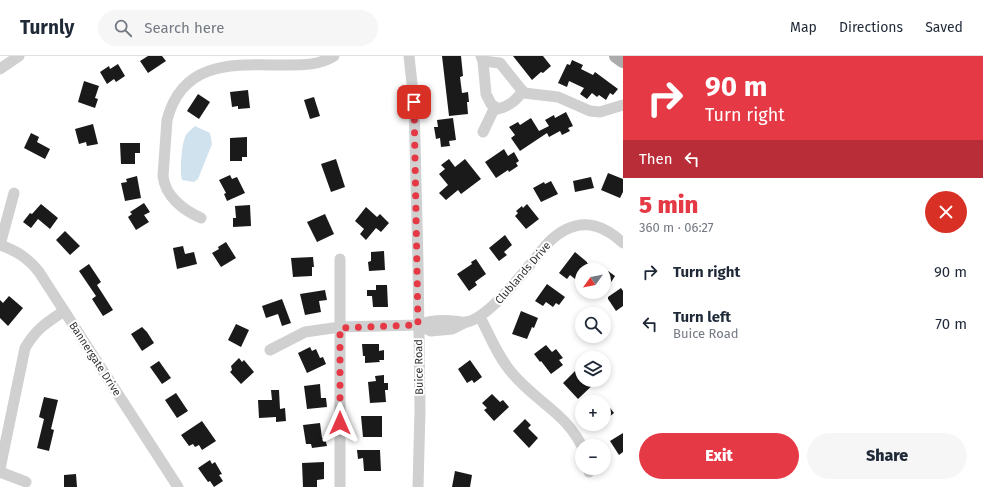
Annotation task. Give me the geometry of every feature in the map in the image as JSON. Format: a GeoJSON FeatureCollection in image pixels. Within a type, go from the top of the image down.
{"type":"FeatureCollection","features":[{"type":"Feature","properties":{"kind":"main road"},"geometry":{"type":"LineString","coordinates":[[616,56],[623,61]]}},
{"type":"Feature","properties":{"kind":"street"},"geometry":{"type":"LineString","coordinates":[[0,69],[18,56]]}},
{"type":"Feature","properties":{"kind":"street"},"geometry":{"type":"LineString","coordinates":[[201,218],[184,209],[170,196],[164,183],[163,176],[167,120],[174,101],[183,88],[200,74],[218,67],[240,65],[318,64],[334,56]]}},
{"type":"Feature","properties":{"kind":"street","name":"Buice Road"},"geometry":{"type":"LineString","coordinates":[[409,56],[414,102],[420,410],[418,487]]}},
{"type":"Feature","properties":{"kind":"street"},"geometry":{"type":"LineString","coordinates":[[523,91],[514,102],[506,107],[498,109],[491,104],[486,94],[482,59],[500,63],[524,92],[558,97],[590,111],[600,112],[623,105]]}},
{"type":"Feature","properties":{"kind":"street"},"geometry":{"type":"LineString","coordinates":[[483,132],[495,107]]}},
{"type":"Feature","properties":{"kind":"street"},"geometry":{"type":"LineString","coordinates":[[0,245],[14,193]]}},
{"type":"Feature","properties":{"kind":"street","name":"Clublands Drive"},"geometry":{"type":"LineString","coordinates":[[270,350],[305,332],[340,328],[418,325],[428,321],[466,322],[480,317],[495,305],[549,242],[557,234],[566,229],[589,225],[600,227],[612,233],[623,243]]}},
{"type":"Feature","properties":{"kind":"street","name":"Bannergate Drive"},"geometry":{"type":"LineString","coordinates":[[0,245],[18,252],[32,263],[178,487]]}},
{"type":"Feature","properties":{"kind":"street"},"geometry":{"type":"LineString","coordinates":[[340,259],[340,487]]}},
{"type":"Feature","properties":{"kind":"street"},"geometry":{"type":"LineString","coordinates":[[26,482],[0,470],[26,348],[39,328],[64,311]]}},
{"type":"Feature","properties":{"kind":"street"},"geometry":{"type":"LineString","coordinates":[[480,317],[511,373],[531,393],[560,417],[575,433],[578,439]]}},
{"type":"Feature","properties":{"kind":"water"},"geometry":{"type":"Polygon","coordinates":[[[195,126],[210,133],[212,144],[198,179],[194,182],[182,180],[181,164],[184,139],[195,126]]]}},
{"type":"Feature","properties":{"kind":"building"},"geometry":{"type":"Polygon","coordinates":[[[148,56],[162,56],[166,61],[148,73],[140,61],[148,56]]]}},
{"type":"Feature","properties":{"kind":"building"},"geometry":{"type":"Polygon","coordinates":[[[442,56],[461,56],[463,76],[460,77],[462,93],[468,92],[468,114],[449,116],[442,56]]]}},
{"type":"Feature","properties":{"kind":"building"},"geometry":{"type":"Polygon","coordinates":[[[513,56],[543,56],[551,66],[532,80],[513,56]]]}},
{"type":"Feature","properties":{"kind":"building"},"geometry":{"type":"Polygon","coordinates":[[[572,60],[583,65],[581,69],[593,75],[595,72],[618,89],[613,95],[610,93],[606,100],[599,95],[597,97],[592,93],[587,99],[580,94],[584,88],[569,81],[567,87],[558,83],[567,64],[570,65],[572,60]]]}},
{"type":"Feature","properties":{"kind":"building"},"geometry":{"type":"Polygon","coordinates":[[[118,64],[125,76],[116,82],[114,79],[107,84],[100,72],[109,66],[110,69],[118,64]]]}},
{"type":"Feature","properties":{"kind":"building"},"geometry":{"type":"Polygon","coordinates":[[[84,81],[99,86],[95,98],[98,99],[95,108],[78,102],[84,81]]]}},
{"type":"Feature","properties":{"kind":"building"},"geometry":{"type":"Polygon","coordinates":[[[248,90],[250,108],[238,109],[238,106],[232,107],[230,92],[248,90]]]}},
{"type":"Feature","properties":{"kind":"building"},"geometry":{"type":"Polygon","coordinates":[[[198,94],[210,102],[199,119],[187,111],[198,94]]]}},
{"type":"Feature","properties":{"kind":"building"},"geometry":{"type":"Polygon","coordinates":[[[314,97],[320,116],[310,119],[304,100],[314,97]]]}},
{"type":"Feature","properties":{"kind":"building"},"geometry":{"type":"Polygon","coordinates":[[[566,112],[573,126],[568,128],[570,131],[562,135],[560,131],[549,137],[547,133],[520,151],[511,138],[515,135],[509,127],[518,122],[520,125],[531,118],[539,131],[549,126],[545,120],[554,115],[555,118],[566,112]]]}},
{"type":"Feature","properties":{"kind":"building"},"geometry":{"type":"Polygon","coordinates":[[[453,118],[456,140],[449,141],[450,146],[441,147],[440,138],[436,139],[434,127],[438,127],[437,120],[453,118]]]}},
{"type":"Feature","properties":{"kind":"building"},"geometry":{"type":"Polygon","coordinates":[[[93,124],[98,144],[87,146],[86,142],[79,144],[75,129],[93,124]]]}},
{"type":"Feature","properties":{"kind":"building"},"geometry":{"type":"Polygon","coordinates":[[[31,133],[39,137],[37,142],[50,149],[45,159],[24,148],[31,133]]]}},
{"type":"Feature","properties":{"kind":"building"},"geometry":{"type":"Polygon","coordinates":[[[247,137],[247,157],[242,157],[242,161],[230,161],[230,138],[247,137]]]}},
{"type":"Feature","properties":{"kind":"building"},"geometry":{"type":"Polygon","coordinates":[[[120,143],[140,143],[140,153],[135,153],[135,164],[121,164],[120,143]]]}},
{"type":"Feature","properties":{"kind":"building"},"geometry":{"type":"Polygon","coordinates":[[[504,149],[508,156],[514,152],[519,161],[516,163],[518,166],[509,172],[508,170],[496,178],[485,162],[504,149]]]}},
{"type":"Feature","properties":{"kind":"building"},"geometry":{"type":"Polygon","coordinates":[[[336,159],[345,187],[331,192],[321,164],[336,159]]]}},
{"type":"Feature","properties":{"kind":"building"},"geometry":{"type":"Polygon","coordinates":[[[449,159],[455,167],[465,159],[481,179],[461,194],[458,190],[446,200],[439,193],[448,185],[439,174],[445,169],[441,165],[449,159]]]}},
{"type":"Feature","properties":{"kind":"building"},"geometry":{"type":"Polygon","coordinates":[[[608,173],[623,179],[623,192],[620,198],[601,190],[608,173]]]}},
{"type":"Feature","properties":{"kind":"building"},"geometry":{"type":"Polygon","coordinates":[[[230,175],[232,179],[237,177],[245,193],[227,201],[224,194],[226,193],[219,180],[230,175]]]}},
{"type":"Feature","properties":{"kind":"building"},"geometry":{"type":"Polygon","coordinates":[[[137,176],[141,198],[125,201],[121,183],[127,182],[126,179],[137,176]]]}},
{"type":"Feature","properties":{"kind":"building"},"geometry":{"type":"Polygon","coordinates":[[[591,177],[594,188],[575,192],[573,181],[591,177]]]}},
{"type":"Feature","properties":{"kind":"building"},"geometry":{"type":"Polygon","coordinates":[[[551,181],[558,194],[541,202],[533,188],[544,182],[545,184],[551,181]]]}},
{"type":"Feature","properties":{"kind":"building"},"geometry":{"type":"Polygon","coordinates":[[[144,203],[150,212],[144,215],[149,222],[136,230],[128,217],[132,214],[130,212],[144,203]]]}},
{"type":"Feature","properties":{"kind":"building"},"geometry":{"type":"Polygon","coordinates":[[[41,204],[58,218],[50,229],[38,219],[31,228],[23,222],[30,213],[32,214],[41,204]]]}},
{"type":"Feature","properties":{"kind":"building"},"geometry":{"type":"Polygon","coordinates":[[[527,204],[539,219],[526,229],[515,216],[518,213],[516,211],[522,206],[523,208],[527,204]]]}},
{"type":"Feature","properties":{"kind":"building"},"geometry":{"type":"Polygon","coordinates":[[[250,205],[251,226],[233,227],[233,218],[236,218],[235,206],[250,205]]]}},
{"type":"Feature","properties":{"kind":"building"},"geometry":{"type":"Polygon","coordinates":[[[366,207],[377,217],[380,214],[389,223],[381,232],[376,228],[366,240],[360,234],[364,229],[355,221],[366,207]]]}},
{"type":"Feature","properties":{"kind":"building"},"geometry":{"type":"Polygon","coordinates":[[[325,214],[334,234],[317,242],[307,222],[325,214]]]}},
{"type":"Feature","properties":{"kind":"building"},"geometry":{"type":"Polygon","coordinates":[[[65,231],[80,246],[70,255],[56,240],[65,231]]]}},
{"type":"Feature","properties":{"kind":"building"},"geometry":{"type":"Polygon","coordinates":[[[505,235],[512,245],[504,252],[507,255],[499,261],[489,248],[505,235]]]}},
{"type":"Feature","properties":{"kind":"building"},"geometry":{"type":"Polygon","coordinates":[[[226,242],[236,258],[221,267],[212,253],[226,242]]]}},
{"type":"Feature","properties":{"kind":"building"},"geometry":{"type":"Polygon","coordinates":[[[183,246],[185,254],[194,252],[197,264],[177,269],[173,248],[183,246]]]}},
{"type":"Feature","properties":{"kind":"building"},"geometry":{"type":"Polygon","coordinates":[[[384,251],[385,270],[369,271],[368,262],[371,261],[371,252],[384,251]]]}},
{"type":"Feature","properties":{"kind":"building"},"geometry":{"type":"Polygon","coordinates":[[[575,252],[587,262],[575,263],[575,279],[570,275],[567,279],[559,273],[575,252]]]}},
{"type":"Feature","properties":{"kind":"building"},"geometry":{"type":"Polygon","coordinates":[[[313,257],[314,267],[312,267],[312,276],[293,277],[291,258],[313,257]]]}},
{"type":"Feature","properties":{"kind":"building"},"geometry":{"type":"Polygon","coordinates":[[[476,259],[486,274],[475,282],[477,285],[469,291],[457,274],[472,264],[471,262],[476,259]]]}},
{"type":"Feature","properties":{"kind":"building"},"geometry":{"type":"Polygon","coordinates":[[[89,264],[101,282],[97,285],[113,310],[103,316],[92,299],[96,296],[79,271],[89,264]]]}},
{"type":"Feature","properties":{"kind":"building"},"geometry":{"type":"Polygon","coordinates":[[[611,273],[615,276],[611,282],[611,273]]]}},
{"type":"Feature","properties":{"kind":"building"},"geometry":{"type":"Polygon","coordinates":[[[547,284],[565,297],[559,305],[556,303],[553,307],[546,302],[543,306],[535,301],[547,284]]]}},
{"type":"Feature","properties":{"kind":"building"},"geometry":{"type":"Polygon","coordinates":[[[376,285],[387,285],[388,307],[373,307],[372,296],[367,296],[367,290],[376,290],[376,285]]]}},
{"type":"Feature","properties":{"kind":"building"},"geometry":{"type":"Polygon","coordinates":[[[621,288],[623,291],[623,306],[616,311],[608,299],[611,299],[611,295],[621,288]]]}},
{"type":"Feature","properties":{"kind":"building"},"geometry":{"type":"Polygon","coordinates":[[[325,290],[327,300],[319,301],[321,312],[305,315],[300,294],[325,290]]]}},
{"type":"Feature","properties":{"kind":"building"},"geometry":{"type":"Polygon","coordinates":[[[9,296],[23,308],[8,326],[0,318],[0,300],[3,303],[9,296]]]}},
{"type":"Feature","properties":{"kind":"building"},"geometry":{"type":"Polygon","coordinates":[[[282,299],[291,323],[282,326],[278,314],[266,318],[262,306],[282,299]]]}},
{"type":"Feature","properties":{"kind":"building"},"geometry":{"type":"Polygon","coordinates":[[[521,311],[538,318],[527,339],[512,334],[521,311]]]}},
{"type":"Feature","properties":{"kind":"building"},"geometry":{"type":"Polygon","coordinates":[[[236,324],[249,330],[241,347],[228,340],[236,324]]]}},
{"type":"Feature","properties":{"kind":"building"},"geometry":{"type":"Polygon","coordinates":[[[142,327],[154,343],[142,351],[131,334],[142,327]]]}},
{"type":"Feature","properties":{"kind":"building"},"geometry":{"type":"Polygon","coordinates":[[[362,344],[379,344],[379,351],[384,350],[384,360],[379,360],[380,362],[365,363],[362,344]]]}},
{"type":"Feature","properties":{"kind":"building"},"geometry":{"type":"Polygon","coordinates":[[[546,345],[552,352],[556,349],[563,358],[559,360],[563,365],[551,374],[534,354],[546,345]]]}},
{"type":"Feature","properties":{"kind":"building"},"geometry":{"type":"Polygon","coordinates":[[[310,347],[312,351],[316,349],[320,358],[323,357],[326,364],[307,373],[298,353],[310,347]]]}},
{"type":"Feature","properties":{"kind":"building"},"geometry":{"type":"Polygon","coordinates":[[[239,358],[242,362],[244,360],[254,372],[241,384],[230,372],[232,370],[231,366],[239,358]]]}},
{"type":"Feature","properties":{"kind":"building"},"geometry":{"type":"Polygon","coordinates":[[[470,360],[482,377],[474,383],[472,380],[467,383],[458,369],[470,360]]]}},
{"type":"Feature","properties":{"kind":"building"},"geometry":{"type":"Polygon","coordinates":[[[159,361],[171,378],[162,384],[150,367],[159,361]]]}},
{"type":"Feature","properties":{"kind":"building"},"geometry":{"type":"Polygon","coordinates":[[[575,371],[575,387],[591,387],[582,395],[575,396],[563,383],[575,371]]]}},
{"type":"Feature","properties":{"kind":"building"},"geometry":{"type":"Polygon","coordinates":[[[384,375],[384,383],[388,383],[388,390],[385,390],[386,402],[370,403],[368,382],[376,381],[375,376],[384,375]]]}},
{"type":"Feature","properties":{"kind":"building"},"geometry":{"type":"Polygon","coordinates":[[[320,384],[321,398],[326,398],[327,407],[307,409],[304,386],[320,384]]]}},
{"type":"Feature","properties":{"kind":"building"},"geometry":{"type":"Polygon","coordinates":[[[271,390],[279,390],[280,409],[285,408],[286,421],[276,422],[276,417],[259,418],[258,400],[272,400],[271,390]]]}},
{"type":"Feature","properties":{"kind":"building"},"geometry":{"type":"Polygon","coordinates":[[[176,393],[188,411],[177,418],[165,400],[176,393]]]}},
{"type":"Feature","properties":{"kind":"building"},"geometry":{"type":"Polygon","coordinates":[[[492,394],[500,402],[503,400],[509,407],[494,421],[484,410],[487,408],[482,403],[492,394]]]}},
{"type":"Feature","properties":{"kind":"building"},"geometry":{"type":"Polygon","coordinates":[[[44,397],[58,400],[51,429],[54,430],[49,451],[37,448],[44,419],[39,417],[44,397]]]}},
{"type":"Feature","properties":{"kind":"building"},"geometry":{"type":"Polygon","coordinates":[[[361,416],[382,416],[382,437],[363,437],[361,416]]]}},
{"type":"Feature","properties":{"kind":"building"},"geometry":{"type":"Polygon","coordinates":[[[525,419],[531,425],[528,428],[538,438],[529,448],[513,431],[525,419]]]}},
{"type":"Feature","properties":{"kind":"building"},"geometry":{"type":"Polygon","coordinates":[[[202,421],[216,441],[202,450],[199,445],[195,447],[193,444],[189,446],[181,435],[202,421]]]}},
{"type":"Feature","properties":{"kind":"building"},"geometry":{"type":"Polygon","coordinates":[[[320,423],[322,438],[325,438],[327,446],[312,448],[311,444],[306,444],[303,425],[320,423]]]}},
{"type":"Feature","properties":{"kind":"building"},"geometry":{"type":"Polygon","coordinates":[[[623,433],[623,452],[619,455],[611,440],[623,433]]]}},
{"type":"Feature","properties":{"kind":"building"},"geometry":{"type":"Polygon","coordinates":[[[357,450],[380,450],[381,471],[364,471],[363,458],[358,459],[357,450]]]}},
{"type":"Feature","properties":{"kind":"building"},"geometry":{"type":"Polygon","coordinates":[[[210,460],[212,464],[215,462],[222,474],[219,475],[223,481],[214,487],[210,481],[208,482],[198,468],[210,460]]]}},
{"type":"Feature","properties":{"kind":"building"},"geometry":{"type":"Polygon","coordinates":[[[324,462],[324,479],[317,480],[317,487],[303,487],[302,463],[324,462]]]}},
{"type":"Feature","properties":{"kind":"building"},"geometry":{"type":"Polygon","coordinates":[[[455,471],[472,475],[470,487],[452,487],[455,471]]]}},
{"type":"Feature","properties":{"kind":"building"},"geometry":{"type":"Polygon","coordinates":[[[76,474],[77,487],[64,487],[64,475],[76,474]]]}},
{"type":"Feature","properties":{"kind":"route"},"geometry":{"type":"LineString","coordinates":[[340,423],[340,328],[418,325],[414,102]]}}]}
